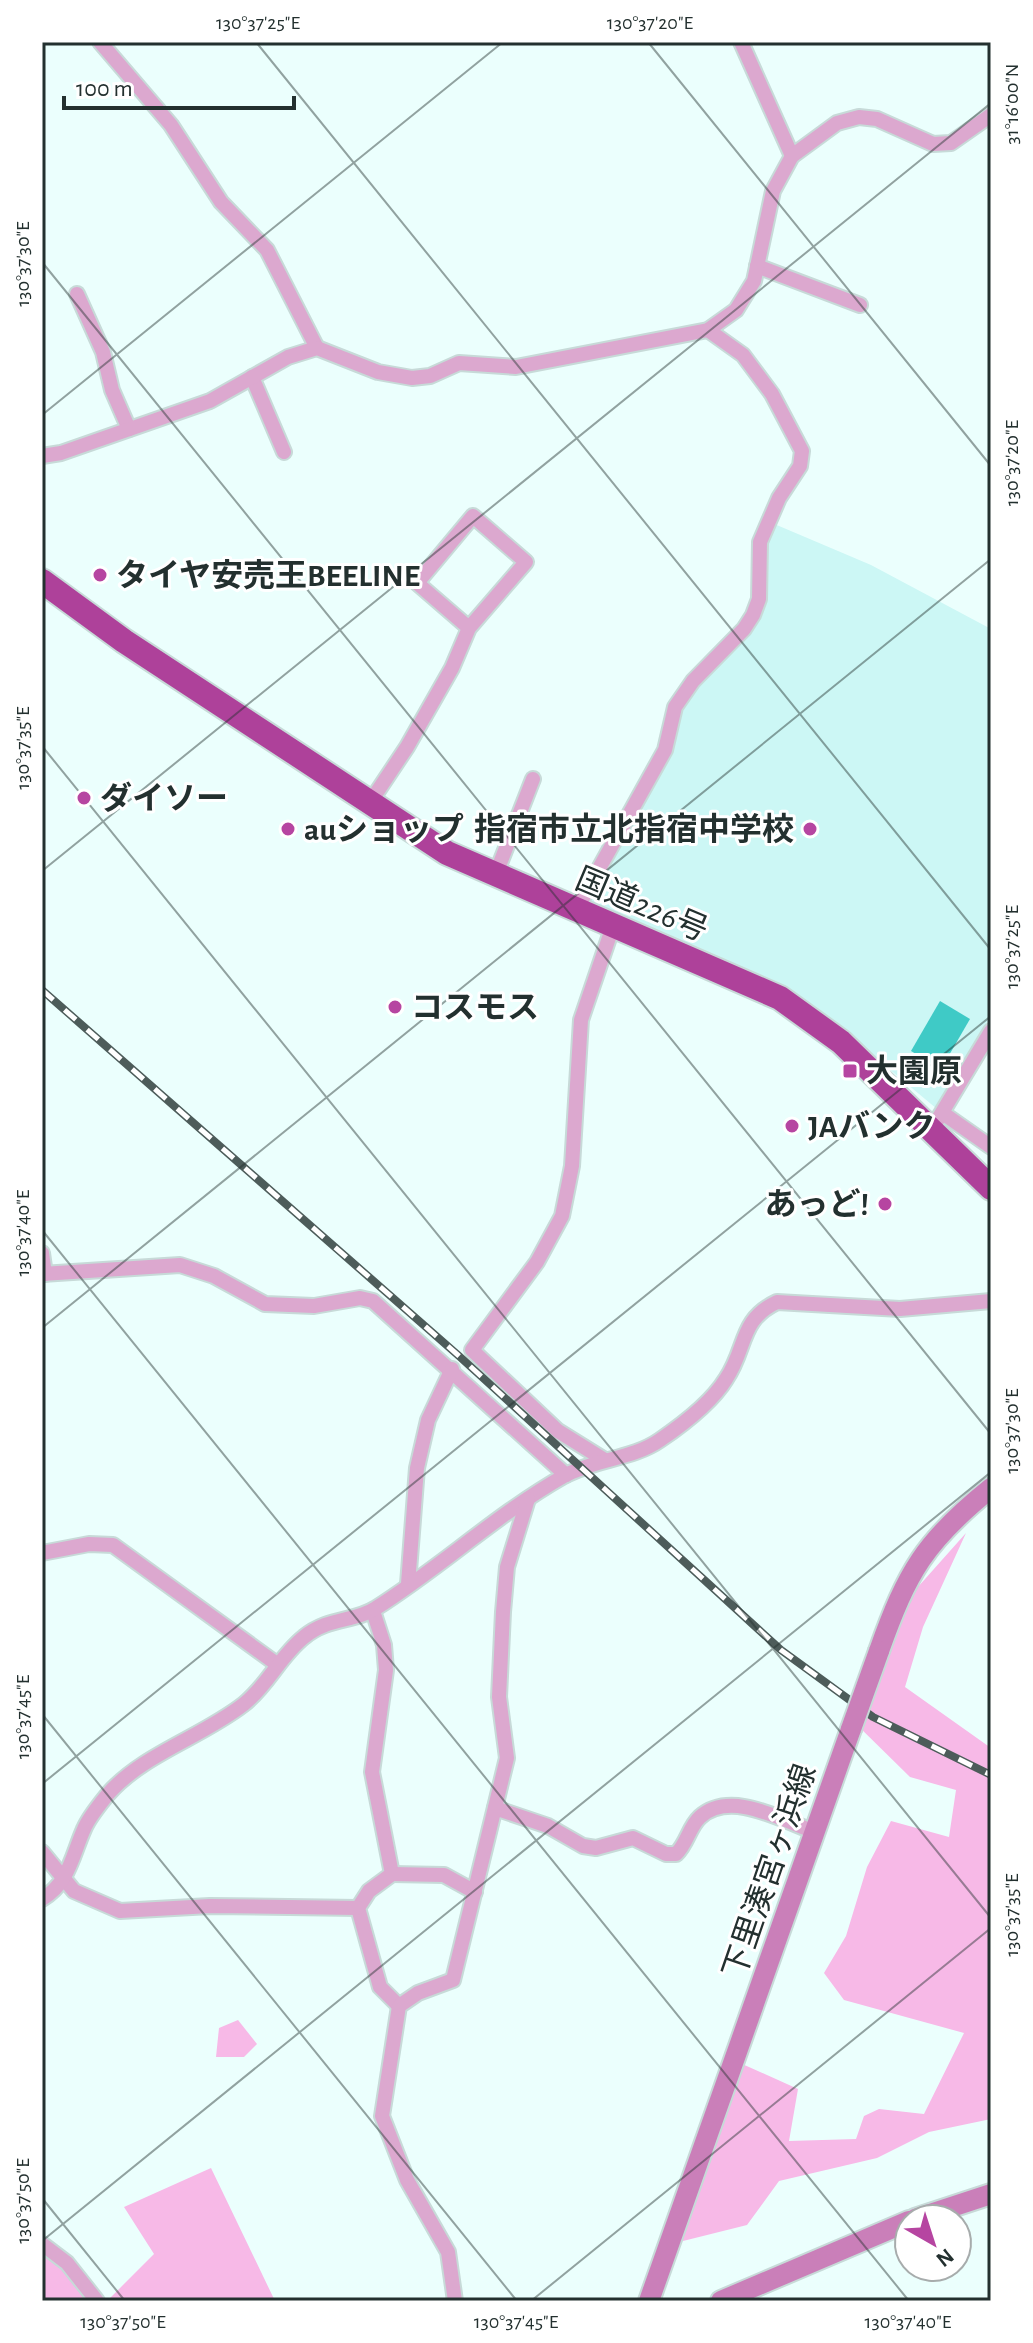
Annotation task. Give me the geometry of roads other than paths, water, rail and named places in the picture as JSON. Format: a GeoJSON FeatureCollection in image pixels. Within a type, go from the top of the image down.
{"type":"FeatureCollection","features":[{"type":"Feature","properties":{"kind":"highway","name":"国道226号"},"geometry":{"type":"LineString","coordinates":[[42,581],[124,641],[447,853],[780,998],[841,1042],[938,1122],[991,1188]]}},
{"type":"Feature","properties":{"kind":"main road","name":"下里湊宮ヶ浜線"},"geometry":{"type":"LineString","coordinates":[[649,2301],[899,1594],[919,1559],[943,1528],[991,1488]]}},
{"type":"Feature","properties":{"kind":"main road"},"geometry":{"type":"LineString","coordinates":[[964,2203],[991,2194]]}},
{"type":"Feature","properties":{"kind":"main road"},"geometry":{"type":"LineString","coordinates":[[721,2301],[893,2228]]}},
{"type":"Feature","properties":{"kind":"street"},"geometry":{"type":"LineString","coordinates":[[100,42],[171,125],[221,202],[267,250],[317,348]]}},
{"type":"Feature","properties":{"kind":"street"},"geometry":{"type":"LineString","coordinates":[[741,42],[792,156]]}},
{"type":"Feature","properties":{"kind":"street"},"geometry":{"type":"LineString","coordinates":[[42,456],[61,453],[231,392],[288,357],[317,348],[378,372],[412,378],[430,376],[459,363],[516,367],[708,330],[736,310],[754,281],[773,191],[792,156],[837,123],[859,117],[877,119],[933,144],[951,143],[991,115]]}},
{"type":"Feature","properties":{"kind":"street"},"geometry":{"type":"LineString","coordinates":[[757,266],[860,305]]}},
{"type":"Feature","properties":{"kind":"street"},"geometry":{"type":"LineString","coordinates":[[77,294],[103,352],[112,390],[129,429]]}},
{"type":"Feature","properties":{"kind":"street"},"geometry":{"type":"LineString","coordinates":[[576,910],[665,750],[675,707],[693,681],[744,629],[753,615],[759,599],[760,542],[779,498],[800,466],[802,451],[772,394],[743,355],[708,330]]}},
{"type":"Feature","properties":{"kind":"street"},"geometry":{"type":"LineString","coordinates":[[252,377],[284,452]]}},
{"type":"Feature","properties":{"kind":"street"},"geometry":{"type":"LineString","coordinates":[[369,804],[407,747],[452,668],[469,628],[526,562],[473,516],[417,583],[469,628]]}},
{"type":"Feature","properties":{"kind":"street"},"geometry":{"type":"LineString","coordinates":[[495,876],[533,779]]}},
{"type":"Feature","properties":{"kind":"street"},"geometry":{"type":"LineString","coordinates":[[603,1459],[558,1431],[472,1350],[537,1262],[562,1216],[572,1166],[581,1020],[613,926]]}},
{"type":"Feature","properties":{"kind":"street"},"geometry":{"type":"LineString","coordinates":[[991,1031],[938,1122],[991,1147]]}},
{"type":"Feature","properties":{"kind":"street"},"geometry":{"type":"LineString","coordinates":[[42,1253],[44,1274],[180,1265],[214,1276],[265,1304],[314,1306],[360,1298],[373,1301],[566,1475]]}},
{"type":"Feature","properties":{"kind":"street"},"geometry":{"type":"LineString","coordinates":[[42,1899],[64,1882],[85,1825],[109,1793],[136,1769],[190,1740],[244,1704],[268,1681],[304,1637],[320,1626],[373,1611],[566,1475],[603,1459],[638,1452],[659,1441],[708,1400],[726,1380],[748,1325],[761,1310],[777,1302],[900,1309],[991,1301]]}},
{"type":"Feature","properties":{"kind":"street"},"geometry":{"type":"LineString","coordinates":[[408,1584],[417,1468],[428,1420],[452,1369]]}},
{"type":"Feature","properties":{"kind":"street"},"geometry":{"type":"LineString","coordinates":[[455,2301],[448,2252],[407,2180],[382,2116],[399,2006],[418,1993],[453,1980],[507,1758],[499,1697],[506,1582],[528,1499]]}},
{"type":"Feature","properties":{"kind":"street"},"geometry":{"type":"LineString","coordinates":[[42,1553],[89,1544],[113,1545],[278,1665]]}},
{"type":"Feature","properties":{"kind":"street"},"geometry":{"type":"LineString","coordinates":[[373,1611],[384,1645],[386,1670],[372,1772],[392,1874]]}},
{"type":"Feature","properties":{"kind":"street"},"geometry":{"type":"LineString","coordinates":[[495,1808],[548,1826],[583,1846],[596,1848],[633,1838],[666,1854],[676,1854],[681,1849],[702,1815],[727,1806],[745,1807],[815,1832]]}},
{"type":"Feature","properties":{"kind":"street"},"geometry":{"type":"LineString","coordinates":[[42,1852],[64,1882],[101,1905],[120,1911],[210,1906],[358,1908]]}},
{"type":"Feature","properties":{"kind":"street"},"geometry":{"type":"LineString","coordinates":[[399,2006],[380,1987],[358,1908],[369,1891],[392,1874],[444,1875],[475,1892]]}},
{"type":"Feature","properties":{"kind":"street"},"geometry":{"type":"LineString","coordinates":[[42,2244],[67,2263],[97,2301]]}},
{"type":"Feature","properties":{"kind":"water"},"geometry":{"type":"Polygon","coordinates":[[[940,1001],[970,1019],[941,1069],[911,1051],[940,1001]]]}},
{"type":"Feature","properties":{"kind":"railway"},"geometry":{"type":"LineString","coordinates":[[42,990],[459,1356],[781,1650],[873,1717],[991,1775]]}},
{"type":"Feature","properties":{"kind":"place","name":"タイヤ安売王BEELINE"},"geometry":{"type":"Point","coordinates":[100,575]}},
{"type":"Feature","properties":{"kind":"place","name":"ダイソー"},"geometry":{"type":"Point","coordinates":[84,798]}},
{"type":"Feature","properties":{"kind":"place","name":"auショップ"},"geometry":{"type":"Point","coordinates":[288,829]}},
{"type":"Feature","properties":{"kind":"place","name":"指宿市立北指宿中学校"},"geometry":{"type":"Point","coordinates":[810,829]}},
{"type":"Feature","properties":{"kind":"place","name":"コスモス"},"geometry":{"type":"Point","coordinates":[395,1007]}},
{"type":"Feature","properties":{"kind":"place","name":"大園原"},"geometry":{"type":"Point","coordinates":[850,1071]}},
{"type":"Feature","properties":{"kind":"place","name":"JAバンク"},"geometry":{"type":"Point","coordinates":[792,1126]}},
{"type":"Feature","properties":{"kind":"place","name":"あっど!"},"geometry":{"type":"Point","coordinates":[885,1204]}}]}
